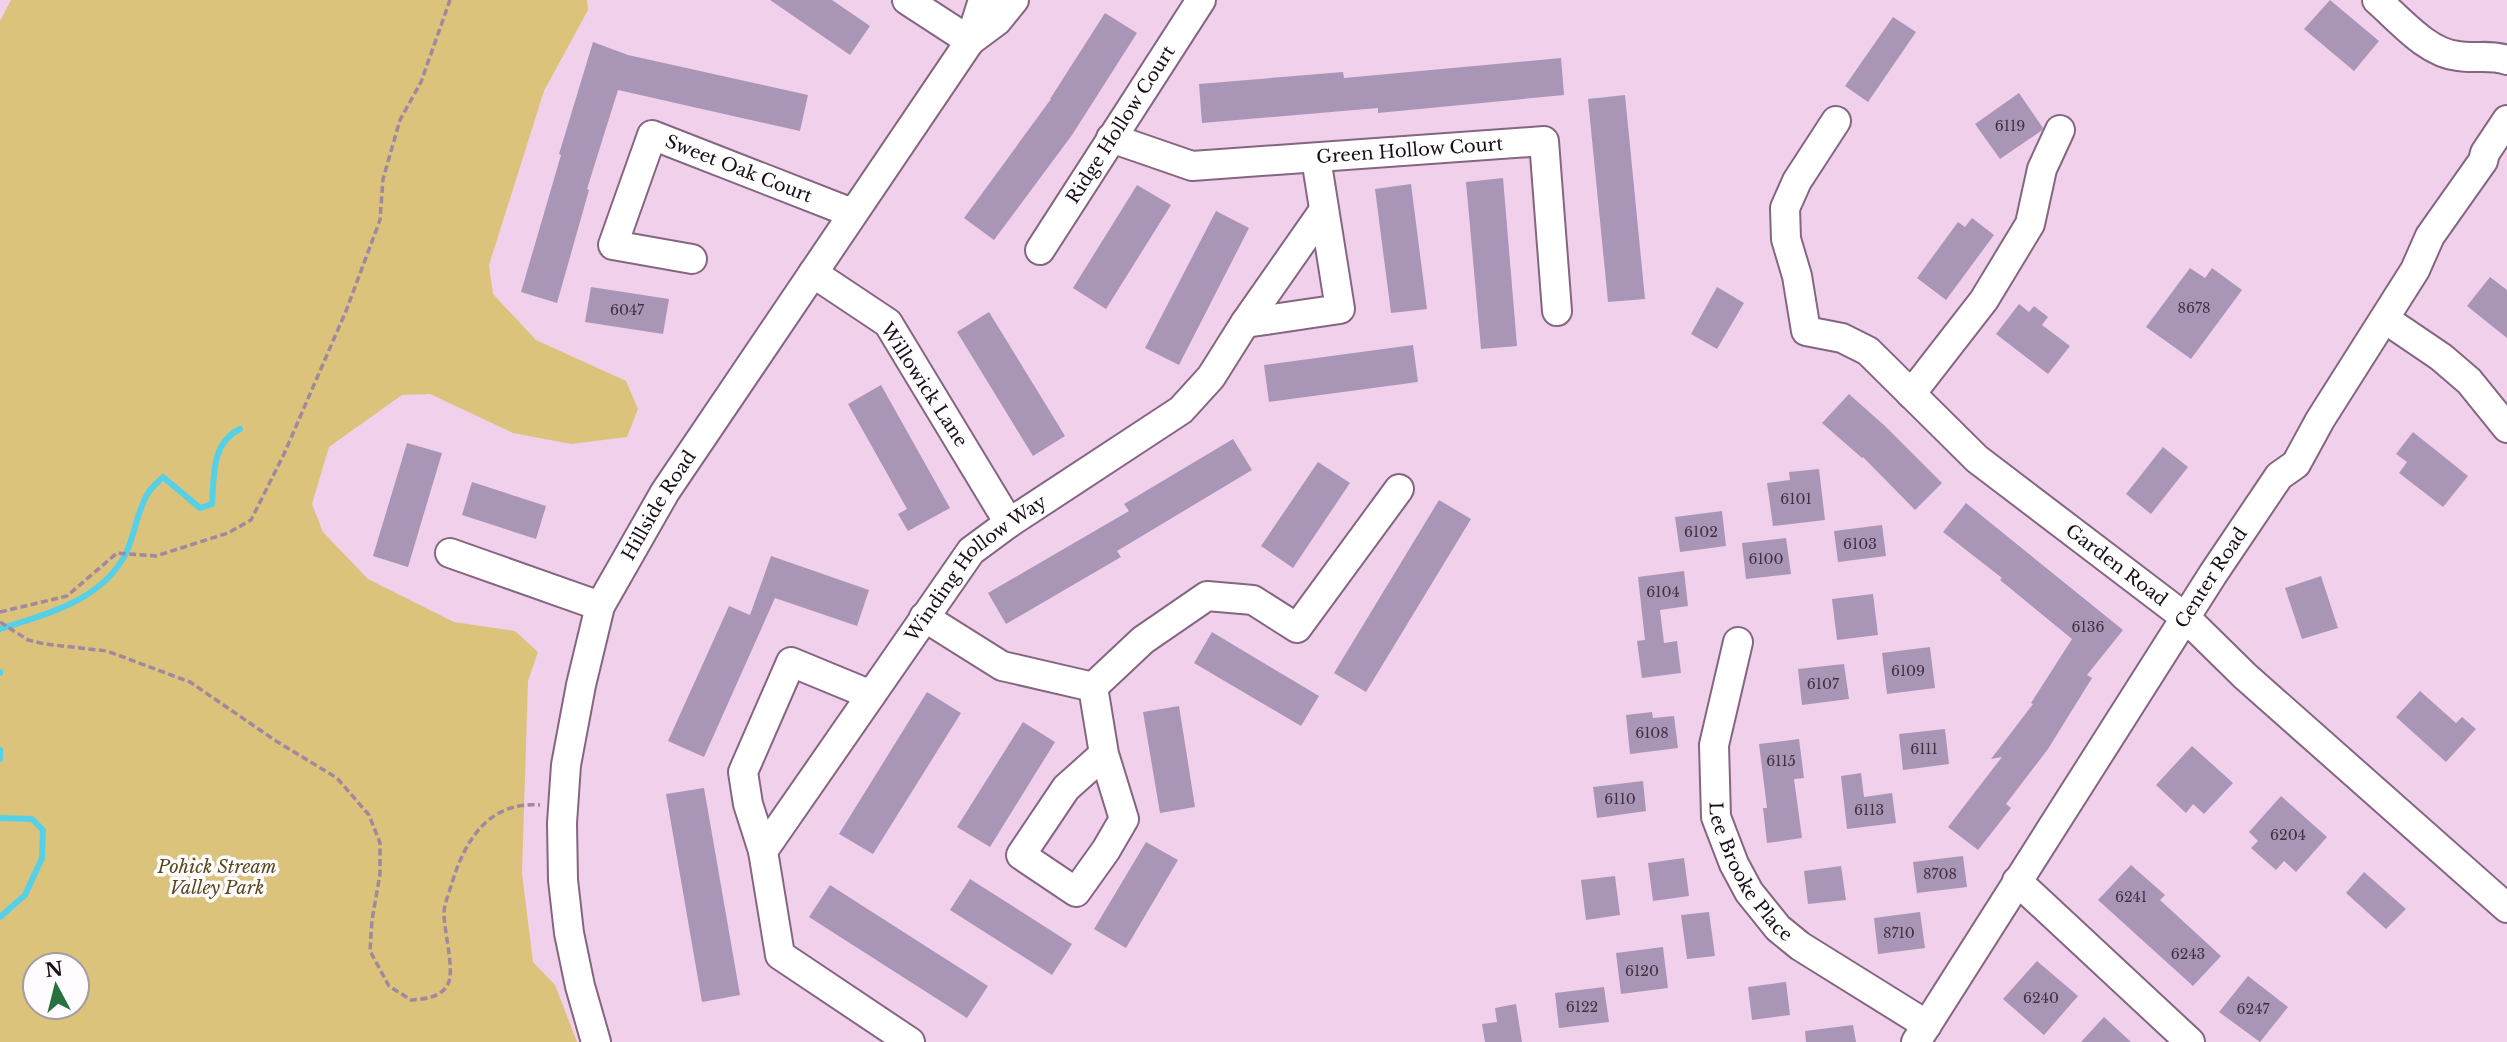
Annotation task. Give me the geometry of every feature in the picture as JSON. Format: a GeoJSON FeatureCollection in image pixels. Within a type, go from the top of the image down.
{"type":"FeatureCollection","features":[{"type":"Feature","properties":{"kind":"street"},"geometry":{"type":"LineString","coordinates":[[907,0],[970,41]]}},
{"type":"Feature","properties":{"kind":"street","name":"Hillside Road"},"geometry":{"type":"LineString","coordinates":[[596,1042],[569,933],[562,809],[571,738],[600,606],[665,492],[970,41],[983,0]]}},
{"type":"Feature","properties":{"kind":"street","name":"Hillside Road"},"geometry":{"type":"LineString","coordinates":[[970,41],[997,21],[1014,0]]}},
{"type":"Feature","properties":{"kind":"street","name":"Ridge Hollow Court"},"geometry":{"type":"LineString","coordinates":[[1040,250],[1201,0]]}},
{"type":"Feature","properties":{"kind":"street"},"geometry":{"type":"LineString","coordinates":[[2377,0],[2431,46],[2444,53],[2459,57],[2493,55],[2507,60]]}},
{"type":"Feature","properties":{"kind":"street","name":"Center Road"},"geometry":{"type":"LineString","coordinates":[[1922,1034],[2213,574],[2279,476],[2296,464],[2320,420],[2415,270],[2430,236],[2483,161],[2485,153],[2507,120]]}},
{"type":"Feature","properties":{"kind":"street","name":"Garden Road"},"geometry":{"type":"LineString","coordinates":[[1836,121],[1797,181],[1785,208],[1786,239],[1797,276],[1806,331],[1842,338],[1868,351],[1977,459],[2186,618],[2245,676],[2507,908]]}},
{"type":"Feature","properties":{"kind":"street"},"geometry":{"type":"LineString","coordinates":[[1911,394],[1984,300],[2030,224],[2042,169],[2060,130]]}},
{"type":"Feature","properties":{"kind":"street","name":"Sweet Oak Court"},"geometry":{"type":"LineString","coordinates":[[692,259],[613,245],[652,135],[852,213]]}},
{"type":"Feature","properties":{"kind":"street","name":"Green Hollow Court"},"geometry":{"type":"LineString","coordinates":[[1111,138],[1192,166],[1544,141],[1557,311]]}},
{"type":"Feature","properties":{"kind":"street"},"geometry":{"type":"LineString","coordinates":[[1245,323],[1340,309],[1315,158]]}},
{"type":"Feature","properties":{"kind":"street","name":"Winding Hollow Way"},"geometry":{"type":"LineString","coordinates":[[763,851],[971,551],[1181,410],[1211,377],[1245,323],[1324,210]]}},
{"type":"Feature","properties":{"kind":"street","name":"Willowick Lane"},"geometry":{"type":"LineString","coordinates":[[813,273],[888,323],[1009,523]]}},
{"type":"Feature","properties":{"kind":"street"},"geometry":{"type":"LineString","coordinates":[[2385,319],[2441,357],[2469,381],[2507,428]]}},
{"type":"Feature","properties":{"kind":"street"},"geometry":{"type":"LineString","coordinates":[[1093,687],[1143,640],[1206,596],[1253,600],[1297,628],[1399,489]]}},
{"type":"Feature","properties":{"kind":"street"},"geometry":{"type":"LineString","coordinates":[[450,553],[600,606]]}},
{"type":"Feature","properties":{"kind":"street"},"geometry":{"type":"LineString","coordinates":[[924,617],[1002,666],[1093,687]]}},
{"type":"Feature","properties":{"kind":"street","name":"Lee Brooke Place"},"geometry":{"type":"LineString","coordinates":[[1738,642],[1714,745],[1716,817],[1734,864],[1749,892],[1778,929],[1922,1034]]}},
{"type":"Feature","properties":{"kind":"street"},"geometry":{"type":"LineString","coordinates":[[871,695],[791,662],[743,772],[748,804],[763,851],[780,954],[910,1042]]}},
{"type":"Feature","properties":{"kind":"street"},"geometry":{"type":"LineString","coordinates":[[1093,687],[1104,754],[1124,819],[1076,892],[1021,855],[1066,788],[1104,754]]}},
{"type":"Feature","properties":{"kind":"street"},"geometry":{"type":"LineString","coordinates":[[2017,881],[2190,1042]]}},
{"type":"Feature","properties":{"kind":"path"},"geometry":{"type":"LineString","coordinates":[[0,612],[67,596],[117,554],[156,556],[228,533],[251,520],[284,454],[346,311],[380,220],[383,179],[400,120],[421,82],[450,0]]}},
{"type":"Feature","properties":{"kind":"path"},"geometry":{"type":"LineString","coordinates":[[0,622],[28,640],[107,652],[190,682],[276,741],[337,778],[369,815],[380,843],[380,874],[370,951],[389,986],[411,1000],[432,998],[448,984],[451,966],[443,910],[460,857],[481,827],[498,812],[519,805],[538,804],[562,809]]}},
{"type":"Feature","properties":{"kind":"green space","name":"Pohick Stream Valley Park"},"geometry":{"type":"Polygon","coordinates":[[[11,0],[587,0],[588,10],[544,91],[489,265],[493,294],[536,340],[626,381],[638,409],[627,437],[571,444],[513,433],[430,394],[402,395],[329,447],[312,504],[323,532],[368,579],[454,622],[515,631],[538,652],[528,681],[522,873],[533,962],[555,985],[577,1042],[0,1042],[0,21],[11,0]]]}},
{"type":"Feature","properties":{"kind":"building"},"geometry":{"type":"Polygon","coordinates":[[[770,0],[832,0],[870,26],[850,55],[770,0]]]}},
{"type":"Feature","properties":{"kind":"building"},"geometry":{"type":"Polygon","coordinates":[[[2330,0],[2379,41],[2354,71],[2304,29],[2330,0]]]}},
{"type":"Feature","properties":{"kind":"building"},"geometry":{"type":"Polygon","coordinates":[[[1105,13],[1137,33],[1072,135],[994,240],[964,218],[1051,99],[1105,13]]]}},
{"type":"Feature","properties":{"kind":"building"},"geometry":{"type":"Polygon","coordinates":[[[1893,17],[1916,32],[1868,102],[1845,86],[1893,17]]]}},
{"type":"Feature","properties":{"kind":"building"},"geometry":{"type":"Polygon","coordinates":[[[593,42],[628,55],[808,95],[800,131],[618,90],[587,189],[589,190],[557,303],[521,292],[593,42]]]}},
{"type":"Feature","properties":{"kind":"building"},"geometry":{"type":"Polygon","coordinates":[[[1561,58],[1564,95],[1378,113],[1378,108],[1202,123],[1199,84],[1343,72],[1344,78],[1561,58]]]}},
{"type":"Feature","properties":{"kind":"building"},"geometry":{"type":"Polygon","coordinates":[[[2019,93],[2043,128],[2000,159],[1975,124],[2019,93]]]}},
{"type":"Feature","properties":{"kind":"building"},"geometry":{"type":"Polygon","coordinates":[[[1625,95],[1645,299],[1608,302],[1588,99],[1625,95]]]}},
{"type":"Feature","properties":{"kind":"building"},"geometry":{"type":"Polygon","coordinates":[[[1503,178],[1517,346],[1481,349],[1466,182],[1503,178]]]}},
{"type":"Feature","properties":{"kind":"building"},"geometry":{"type":"Polygon","coordinates":[[[1411,184],[1427,309],[1391,313],[1375,189],[1411,184]]]}},
{"type":"Feature","properties":{"kind":"building"},"geometry":{"type":"Polygon","coordinates":[[[1137,185],[1171,205],[1106,309],[1073,288],[1137,185]]]}},
{"type":"Feature","properties":{"kind":"building"},"geometry":{"type":"Polygon","coordinates":[[[1216,211],[1249,228],[1179,365],[1145,348],[1216,211]]]}},
{"type":"Feature","properties":{"kind":"building"},"geometry":{"type":"Polygon","coordinates":[[[1972,218],[1994,235],[1946,300],[1917,278],[1958,222],[1965,227],[1972,218]]]}},
{"type":"Feature","properties":{"kind":"building"},"geometry":{"type":"Polygon","coordinates":[[[2190,268],[2205,278],[2212,268],[2242,290],[2191,359],[2146,327],[2190,268]]]}},
{"type":"Feature","properties":{"kind":"building"},"geometry":{"type":"Polygon","coordinates":[[[2490,277],[2507,290],[2507,338],[2467,306],[2490,277]]]}},
{"type":"Feature","properties":{"kind":"building"},"geometry":{"type":"Polygon","coordinates":[[[591,287],[669,299],[663,334],[585,322],[591,287]]]}},
{"type":"Feature","properties":{"kind":"building"},"geometry":{"type":"Polygon","coordinates":[[[1717,287],[1744,303],[1717,349],[1691,334],[1717,287]]]}},
{"type":"Feature","properties":{"kind":"building"},"geometry":{"type":"Polygon","coordinates":[[[2019,304],[2029,312],[2034,306],[2048,317],[2042,325],[2070,346],[2048,374],[1996,334],[2019,304]]]}},
{"type":"Feature","properties":{"kind":"building"},"geometry":{"type":"Polygon","coordinates":[[[989,312],[1065,436],[1033,456],[957,332],[989,312]]]}},
{"type":"Feature","properties":{"kind":"building"},"geometry":{"type":"Polygon","coordinates":[[[1413,345],[1418,382],[1269,402],[1264,365],[1413,345]]]}},
{"type":"Feature","properties":{"kind":"building"},"geometry":{"type":"Polygon","coordinates":[[[881,385],[950,508],[908,531],[898,514],[907,509],[848,404],[881,385]]]}},
{"type":"Feature","properties":{"kind":"building"},"geometry":{"type":"Polygon","coordinates":[[[1849,394],[1942,483],[1915,510],[1863,457],[1822,423],[1849,394]]]}},
{"type":"Feature","properties":{"kind":"building"},"geometry":{"type":"Polygon","coordinates":[[[2413,432],[2468,476],[2443,507],[2399,473],[2407,462],[2396,454],[2413,432]]]}},
{"type":"Feature","properties":{"kind":"building"},"geometry":{"type":"Polygon","coordinates":[[[1233,439],[1252,470],[1117,551],[1121,557],[1006,624],[988,593],[1129,511],[1124,504],[1233,439]]]}},
{"type":"Feature","properties":{"kind":"building"},"geometry":{"type":"Polygon","coordinates":[[[407,443],[442,453],[408,567],[373,556],[407,443]]]}},
{"type":"Feature","properties":{"kind":"building"},"geometry":{"type":"Polygon","coordinates":[[[2163,447],[2188,467],[2151,514],[2126,494],[2163,447]]]}},
{"type":"Feature","properties":{"kind":"building"},"geometry":{"type":"Polygon","coordinates":[[[1318,462],[1350,483],[1293,568],[1261,546],[1318,462]]]}},
{"type":"Feature","properties":{"kind":"building"},"geometry":{"type":"Polygon","coordinates":[[[1819,469],[1825,520],[1773,526],[1767,483],[1790,480],[1789,472],[1819,469]]]}},
{"type":"Feature","properties":{"kind":"building"},"geometry":{"type":"Polygon","coordinates":[[[472,482],[546,506],[536,539],[462,515],[472,482]]]}},
{"type":"Feature","properties":{"kind":"building"},"geometry":{"type":"Polygon","coordinates":[[[1439,500],[1471,519],[1366,692],[1334,673],[1439,500]]]}},
{"type":"Feature","properties":{"kind":"building"},"geometry":{"type":"Polygon","coordinates":[[[1966,503],[2123,630],[2087,675],[2092,678],[2048,749],[2006,804],[2011,808],[1978,850],[1948,827],[2002,757],[1991,759],[2033,704],[2031,703],[2072,639],[2000,580],[2002,578],[1943,532],[1966,503]]]}},
{"type":"Feature","properties":{"kind":"building"},"geometry":{"type":"Polygon","coordinates":[[[1722,511],[1726,546],[1680,552],[1675,517],[1722,511]]]}},
{"type":"Feature","properties":{"kind":"building"},"geometry":{"type":"Polygon","coordinates":[[[1882,525],[1886,556],[1838,562],[1834,531],[1882,525]]]}},
{"type":"Feature","properties":{"kind":"building"},"geometry":{"type":"Polygon","coordinates":[[[1786,538],[1791,574],[1746,579],[1742,543],[1786,538]]]}},
{"type":"Feature","properties":{"kind":"building"},"geometry":{"type":"Polygon","coordinates":[[[771,556],[869,590],[857,626],[775,598],[704,757],[668,741],[729,606],[750,615],[771,556]]]}},
{"type":"Feature","properties":{"kind":"building"},"geometry":{"type":"Polygon","coordinates":[[[1684,571],[1688,606],[1660,610],[1664,643],[1677,641],[1681,673],[1642,678],[1637,641],[1645,640],[1638,577],[1684,571]]]}},
{"type":"Feature","properties":{"kind":"building"},"geometry":{"type":"Polygon","coordinates":[[[2321,576],[2338,628],[2302,639],[2285,588],[2321,576]]]}},
{"type":"Feature","properties":{"kind":"building"},"geometry":{"type":"Polygon","coordinates":[[[1873,594],[1878,635],[1837,640],[1832,599],[1873,594]]]}},
{"type":"Feature","properties":{"kind":"building"},"geometry":{"type":"Polygon","coordinates":[[[1212,632],[1319,696],[1301,726],[1194,663],[1212,632]]]}},
{"type":"Feature","properties":{"kind":"building"},"geometry":{"type":"Polygon","coordinates":[[[1930,647],[1935,688],[1887,694],[1882,653],[1930,647]]]}},
{"type":"Feature","properties":{"kind":"building"},"geometry":{"type":"Polygon","coordinates":[[[1844,664],[1849,699],[1802,705],[1798,669],[1844,664]]]}},
{"type":"Feature","properties":{"kind":"building"},"geometry":{"type":"Polygon","coordinates":[[[2420,691],[2456,723],[2462,717],[2476,729],[2446,762],[2396,717],[2420,691]]]}},
{"type":"Feature","properties":{"kind":"building"},"geometry":{"type":"Polygon","coordinates":[[[927,692],[961,713],[873,854],[839,834],[927,692]]]}},
{"type":"Feature","properties":{"kind":"building"},"geometry":{"type":"Polygon","coordinates":[[[1179,706],[1195,807],[1160,813],[1143,712],[1179,706]]]}},
{"type":"Feature","properties":{"kind":"building"},"geometry":{"type":"Polygon","coordinates":[[[1652,712],[1653,718],[1674,716],[1678,748],[1630,754],[1626,715],[1652,712]]]}},
{"type":"Feature","properties":{"kind":"building"},"geometry":{"type":"Polygon","coordinates":[[[1023,722],[1055,742],[990,847],[957,827],[1023,722]]]}},
{"type":"Feature","properties":{"kind":"building"},"geometry":{"type":"Polygon","coordinates":[[[1945,729],[1949,764],[1903,770],[1899,734],[1945,729]]]}},
{"type":"Feature","properties":{"kind":"building"},"geometry":{"type":"Polygon","coordinates":[[[1799,739],[1804,778],[1794,779],[1802,838],[1767,843],[1763,808],[1767,808],[1759,744],[1799,739]]]}},
{"type":"Feature","properties":{"kind":"building"},"geometry":{"type":"Polygon","coordinates":[[[2192,746],[2233,783],[2204,814],[2193,804],[2186,813],[2156,785],[2192,746]]]}},
{"type":"Feature","properties":{"kind":"building"},"geometry":{"type":"Polygon","coordinates":[[[1861,773],[1864,797],[1892,793],[1896,823],[1847,829],[1841,776],[1861,773]]]}},
{"type":"Feature","properties":{"kind":"building"},"geometry":{"type":"Polygon","coordinates":[[[1643,781],[1646,811],[1597,818],[1593,787],[1643,781]]]}},
{"type":"Feature","properties":{"kind":"building"},"geometry":{"type":"Polygon","coordinates":[[[704,788],[740,995],[702,1002],[666,794],[704,788]]]}},
{"type":"Feature","properties":{"kind":"building"},"geometry":{"type":"Polygon","coordinates":[[[2281,796],[2327,837],[2296,872],[2284,861],[2276,870],[2251,848],[2258,841],[2249,832],[2281,796]]]}},
{"type":"Feature","properties":{"kind":"building"},"geometry":{"type":"Polygon","coordinates":[[[1146,842],[1178,860],[1126,948],[1094,929],[1146,842]]]}},
{"type":"Feature","properties":{"kind":"building"},"geometry":{"type":"Polygon","coordinates":[[[1963,856],[1967,887],[1917,893],[1913,862],[1963,856]]]}},
{"type":"Feature","properties":{"kind":"building"},"geometry":{"type":"Polygon","coordinates":[[[1684,858],[1689,896],[1653,901],[1648,863],[1684,858]]]}},
{"type":"Feature","properties":{"kind":"building"},"geometry":{"type":"Polygon","coordinates":[[[2131,865],[2165,895],[2160,900],[2221,956],[2193,986],[2098,900],[2131,865]]]}},
{"type":"Feature","properties":{"kind":"building"},"geometry":{"type":"Polygon","coordinates":[[[1841,866],[1846,900],[1808,904],[1804,871],[1841,866]]]}},
{"type":"Feature","properties":{"kind":"building"},"geometry":{"type":"Polygon","coordinates":[[[2364,872],[2406,909],[2386,929],[2346,893],[2364,872]]]}},
{"type":"Feature","properties":{"kind":"building"},"geometry":{"type":"Polygon","coordinates":[[[1615,876],[1620,915],[1586,920],[1581,880],[1615,876]]]}},
{"type":"Feature","properties":{"kind":"building"},"geometry":{"type":"Polygon","coordinates":[[[970,879],[1072,944],[1052,975],[950,910],[970,879]]]}},
{"type":"Feature","properties":{"kind":"building"},"geometry":{"type":"Polygon","coordinates":[[[830,885],[988,986],[967,1018],[809,917],[830,885]]]}},
{"type":"Feature","properties":{"kind":"building"},"geometry":{"type":"Polygon","coordinates":[[[1709,912],[1715,956],[1687,959],[1681,915],[1709,912]]]}},
{"type":"Feature","properties":{"kind":"building"},"geometry":{"type":"Polygon","coordinates":[[[1920,912],[1925,948],[1878,954],[1874,918],[1920,912]]]}},
{"type":"Feature","properties":{"kind":"building"},"geometry":{"type":"Polygon","coordinates":[[[1663,947],[1668,988],[1621,994],[1616,953],[1663,947]]]}},
{"type":"Feature","properties":{"kind":"building"},"geometry":{"type":"Polygon","coordinates":[[[2037,961],[2078,996],[2044,1035],[2003,999],[2037,961]]]}},
{"type":"Feature","properties":{"kind":"building"},"geometry":{"type":"Polygon","coordinates":[[[2248,976],[2288,1007],[2260,1042],[2219,1012],[2248,976]]]}},
{"type":"Feature","properties":{"kind":"building"},"geometry":{"type":"Polygon","coordinates":[[[1786,982],[1790,1015],[1752,1020],[1748,987],[1786,982]]]}},
{"type":"Feature","properties":{"kind":"building"},"geometry":{"type":"Polygon","coordinates":[[[1604,987],[1609,1022],[1559,1028],[1555,993],[1604,987]]]}},
{"type":"Feature","properties":{"kind":"building"},"geometry":{"type":"Polygon","coordinates":[[[1516,1004],[1522,1042],[1485,1042],[1482,1024],[1497,1022],[1495,1008],[1516,1004]]]}},
{"type":"Feature","properties":{"kind":"building"},"geometry":{"type":"Polygon","coordinates":[[[2104,1017],[2131,1042],[2081,1042],[2104,1017]]]}},
{"type":"Feature","properties":{"kind":"building"},"geometry":{"type":"Polygon","coordinates":[[[1853,1025],[1856,1042],[1806,1042],[1805,1031],[1853,1025]]]}},
{"type":"Feature","properties":{"kind":"waterway"},"geometry":{"type":"LineString","coordinates":[[0,629],[54,611],[88,594],[103,583],[126,553],[144,500],[163,477],[200,508],[212,504],[214,472],[219,452],[231,435],[240,429]]}},
{"type":"Feature","properties":{"kind":"waterway"},"geometry":{"type":"LineString","coordinates":[[0,750],[0,759]]}},
{"type":"Feature","properties":{"kind":"waterway"},"geometry":{"type":"LineString","coordinates":[[0,818],[32,819],[43,830],[42,858],[25,895],[0,917]]}}]}
